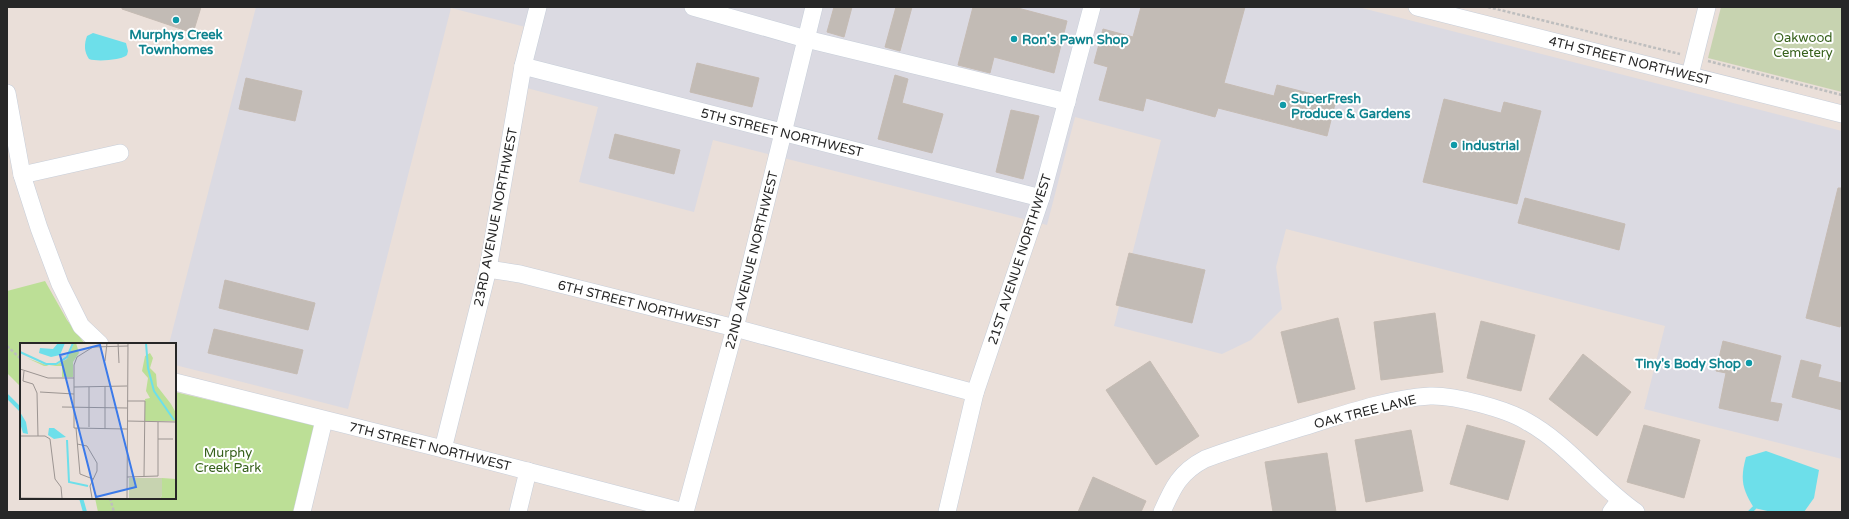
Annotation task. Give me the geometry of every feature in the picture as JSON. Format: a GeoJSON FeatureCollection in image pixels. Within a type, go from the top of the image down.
{"type":"FeatureCollection","features":[{"type":"Feature","properties":{"kind":"street","name":"23RD AVENUE NORTHWEST"},"geometry":{"type":"LineString","coordinates":[[443,449],[488,269],[523,66],[538,7]]}},
{"type":"Feature","properties":{"kind":"street"},"geometry":{"type":"LineString","coordinates":[[693,7],[806,39],[1067,102]]}},
{"type":"Feature","properties":{"kind":"street","name":"22ND AVENUE NORTHWEST"},"geometry":{"type":"LineString","coordinates":[[685,512],[735,328],[814,7]]}},
{"type":"Feature","properties":{"kind":"street","name":"21ST AVENUE NORTHWEST"},"geometry":{"type":"LineString","coordinates":[[947,512],[975,393],[1041,198],[1092,7]]}},
{"type":"Feature","properties":{"kind":"street","name":"4TH STREET NORTHWEST"},"geometry":{"type":"LineString","coordinates":[[1417,7],[1842,114]]}},
{"type":"Feature","properties":{"kind":"street"},"geometry":{"type":"LineString","coordinates":[[1690,75],[1707,7]]}},
{"type":"Feature","properties":{"kind":"street","name":"5TH STREET NORTHWEST"},"geometry":{"type":"LineString","coordinates":[[523,66],[1041,198]]}},
{"type":"Feature","properties":{"kind":"street"},"geometry":{"type":"LineString","coordinates":[[7,93],[22,176],[39,228],[60,284],[81,326],[99,343]]}},
{"type":"Feature","properties":{"kind":"street"},"geometry":{"type":"LineString","coordinates":[[22,176],[120,153]]}},
{"type":"Feature","properties":{"kind":"street","name":"6TH STREET NORTHWEST"},"geometry":{"type":"LineString","coordinates":[[488,269],[520,274],[735,328],[975,393]]}},
{"type":"Feature","properties":{"kind":"street","name":"7TH STREET NORTHWEST"},"geometry":{"type":"LineString","coordinates":[[176,382],[443,449],[685,512]]}},
{"type":"Feature","properties":{"kind":"street","name":"OAK TREE LANE"},"geometry":{"type":"LineString","coordinates":[[1162,512],[1178,480],[1188,469],[1205,459],[1345,414],[1400,400],[1429,396],[1445,397],[1476,404],[1512,414],[1525,420],[1553,440],[1615,506],[1636,512]]}},
{"type":"Feature","properties":{"kind":"street"},"geometry":{"type":"LineString","coordinates":[[302,512],[324,420]]}},
{"type":"Feature","properties":{"kind":"street"},"geometry":{"type":"LineString","coordinates":[[518,512],[528,471]]}},
{"type":"Feature","properties":{"kind":"path"},"geometry":{"type":"LineString","coordinates":[[1488,7],[1842,95]]}},
{"type":"Feature","properties":{"kind":"path"},"geometry":{"type":"LineString","coordinates":[[7,346],[20,358]]}},
{"type":"Feature","properties":{"kind":"path"},"geometry":{"type":"LineString","coordinates":[[110,499],[114,512]]}},
{"type":"Feature","properties":{"kind":"shaded area"},"geometry":{"type":"Polygon","coordinates":[[[256,7],[1358,7],[1842,131],[1842,459],[1644,409],[1665,326],[1286,229],[1276,267],[1282,309],[1251,340],[1222,354],[1114,326],[1161,140],[1075,117],[1047,225],[713,140],[694,212],[579,182],[598,107],[523,87],[537,30],[451,8],[348,409],[176,365],[176,343],[169,343],[256,7]]]}},
{"type":"Feature","properties":{"kind":"green space","name":"Oakwood Cemetery"},"geometry":{"type":"Polygon","coordinates":[[[1721,7],[1842,7],[1842,92],[1708,58],[1721,7]]]}},
{"type":"Feature","properties":{"kind":"green space"},"geometry":{"type":"Polygon","coordinates":[[[45,281],[67,320],[84,343],[20,343],[20,386],[7,373],[7,291],[45,281]]]}},
{"type":"Feature","properties":{"kind":"green space","name":"Murphy Creek Park"},"geometry":{"type":"Polygon","coordinates":[[[176,392],[315,425],[293,512],[98,512],[95,499],[176,499],[176,392]]]}},
{"type":"Feature","properties":{"kind":"water"},"geometry":{"type":"Polygon","coordinates":[[[93,33],[126,43],[128,51],[127,55],[109,60],[89,59],[85,51],[85,42],[87,36],[93,33]]]}},
{"type":"Feature","properties":{"kind":"water"},"geometry":{"type":"Polygon","coordinates":[[[1766,451],[1819,470],[1814,498],[1804,512],[1772,512],[1754,508],[1743,484],[1744,465],[1746,457],[1766,451]]]}},
{"type":"Feature","properties":{"kind":"building","name":"Murphys Creek Townhomes"},"geometry":{"type":"Polygon","coordinates":[[[122,7],[201,7],[193,33],[122,9],[122,7]]]}},
{"type":"Feature","properties":{"kind":"building"},"geometry":{"type":"Polygon","coordinates":[[[834,7],[852,7],[844,37],[827,32],[834,7]]]}},
{"type":"Feature","properties":{"kind":"building"},"geometry":{"type":"Polygon","coordinates":[[[896,7],[912,7],[900,51],[885,47],[896,7]]]}},
{"type":"Feature","properties":{"kind":"building","name":"Ron's Pawn Shop"},"geometry":{"type":"Polygon","coordinates":[[[973,7],[1014,7],[1067,21],[1054,73],[994,57],[990,73],[958,65],[973,7]]]}},
{"type":"Feature","properties":{"kind":"building"},"geometry":{"type":"Polygon","coordinates":[[[1141,7],[1245,7],[1224,83],[1274,96],[1277,85],[1336,100],[1327,136],[1218,108],[1215,117],[1146,98],[1143,111],[1099,100],[1108,67],[1094,63],[1103,29],[1133,37],[1141,7]]]}},
{"type":"Feature","properties":{"kind":"building"},"geometry":{"type":"Polygon","coordinates":[[[697,63],[759,78],[752,107],[690,92],[697,63]]]}},
{"type":"Feature","properties":{"kind":"building"},"geometry":{"type":"Polygon","coordinates":[[[895,75],[908,79],[902,103],[943,114],[932,153],[878,139],[895,75]]]}},
{"type":"Feature","properties":{"kind":"building"},"geometry":{"type":"Polygon","coordinates":[[[246,78],[302,91],[295,121],[239,109],[246,78]]]}},
{"type":"Feature","properties":{"kind":"building"},"geometry":{"type":"Polygon","coordinates":[[[1444,99],[1501,113],[1504,102],[1541,111],[1517,204],[1423,182],[1444,99]]]}},
{"type":"Feature","properties":{"kind":"building"},"geometry":{"type":"Polygon","coordinates":[[[1011,110],[1039,116],[1023,179],[996,172],[1011,110]]]}},
{"type":"Feature","properties":{"kind":"building"},"geometry":{"type":"Polygon","coordinates":[[[615,134],[680,150],[674,174],[609,158],[615,134]]]}},
{"type":"Feature","properties":{"kind":"building"},"geometry":{"type":"Polygon","coordinates":[[[1838,188],[1842,188],[1842,318],[1840,327],[1806,318],[1838,188]]]}},
{"type":"Feature","properties":{"kind":"building"},"geometry":{"type":"Polygon","coordinates":[[[1525,198],[1625,224],[1619,250],[1518,223],[1525,198]]]}},
{"type":"Feature","properties":{"kind":"building"},"geometry":{"type":"Polygon","coordinates":[[[1129,253],[1205,270],[1192,323],[1116,305],[1129,253]]]}},
{"type":"Feature","properties":{"kind":"building"},"geometry":{"type":"Polygon","coordinates":[[[225,280],[315,303],[308,330],[219,308],[225,280]]]}},
{"type":"Feature","properties":{"kind":"building"},"geometry":{"type":"Polygon","coordinates":[[[1435,313],[1443,372],[1381,380],[1374,322],[1435,313]]]}},
{"type":"Feature","properties":{"kind":"building"},"geometry":{"type":"Polygon","coordinates":[[[1338,318],[1355,389],[1298,403],[1281,332],[1338,318]]]}},
{"type":"Feature","properties":{"kind":"building"},"geometry":{"type":"Polygon","coordinates":[[[1481,321],[1535,335],[1521,391],[1467,378],[1481,321]]]}},
{"type":"Feature","properties":{"kind":"building"},"geometry":{"type":"Polygon","coordinates":[[[214,329],[303,350],[297,374],[208,353],[214,329]]]}},
{"type":"Feature","properties":{"kind":"building"},"geometry":{"type":"Polygon","coordinates":[[[1723,341],[1781,356],[1770,402],[1782,404],[1778,421],[1719,408],[1726,373],[1716,371],[1723,341]]]}},
{"type":"Feature","properties":{"kind":"building"},"geometry":{"type":"Polygon","coordinates":[[[1583,354],[1631,392],[1597,436],[1549,399],[1583,354]]]}},
{"type":"Feature","properties":{"kind":"building"},"geometry":{"type":"Polygon","coordinates":[[[1801,360],[1821,365],[1818,377],[1842,383],[1842,410],[1792,397],[1801,360]]]}},
{"type":"Feature","properties":{"kind":"building"},"geometry":{"type":"Polygon","coordinates":[[[1150,361],[1199,436],[1156,465],[1106,390],[1150,361]]]}},
{"type":"Feature","properties":{"kind":"building"},"geometry":{"type":"Polygon","coordinates":[[[1467,425],[1525,441],[1508,500],[1450,484],[1467,425]]]}},
{"type":"Feature","properties":{"kind":"building"},"geometry":{"type":"Polygon","coordinates":[[[1644,425],[1700,440],[1684,498],[1627,482],[1644,425]]]}},
{"type":"Feature","properties":{"kind":"building"},"geometry":{"type":"Polygon","coordinates":[[[1411,430],[1423,491],[1366,502],[1355,440],[1411,430]]]}},
{"type":"Feature","properties":{"kind":"building"},"geometry":{"type":"Polygon","coordinates":[[[1327,453],[1336,512],[1273,512],[1265,462],[1327,453]]]}},
{"type":"Feature","properties":{"kind":"building"},"geometry":{"type":"Polygon","coordinates":[[[1093,477],[1146,501],[1141,512],[1078,512],[1093,477]]]}},
{"type":"Feature","properties":{"kind":"waterway"},"geometry":{"type":"LineString","coordinates":[[7,396],[20,409]]}},
{"type":"Feature","properties":{"kind":"waterway"},"geometry":{"type":"LineString","coordinates":[[81,499],[85,512]]}},
{"type":"Feature","properties":{"kind":"waterway"},"geometry":{"type":"LineString","coordinates":[[1750,512],[1754,508]]}},
{"type":"Feature","properties":{"kind":"place","name":"Murphys Creek Townhomes"},"geometry":{"type":"Point","coordinates":[176,20]}},
{"type":"Feature","properties":{"kind":"place","name":"Ron's Pawn Shop"},"geometry":{"type":"Point","coordinates":[1014,39]}},
{"type":"Feature","properties":{"kind":"place","name":"SuperFresh Produce & Gardens"},"geometry":{"type":"Point","coordinates":[1283,105]}},
{"type":"Feature","properties":{"kind":"place","name":"industrial"},"geometry":{"type":"Point","coordinates":[1454,145]}},
{"type":"Feature","properties":{"kind":"place","name":"Tiny's Body Shop"},"geometry":{"type":"Point","coordinates":[1749,363]}}]}
